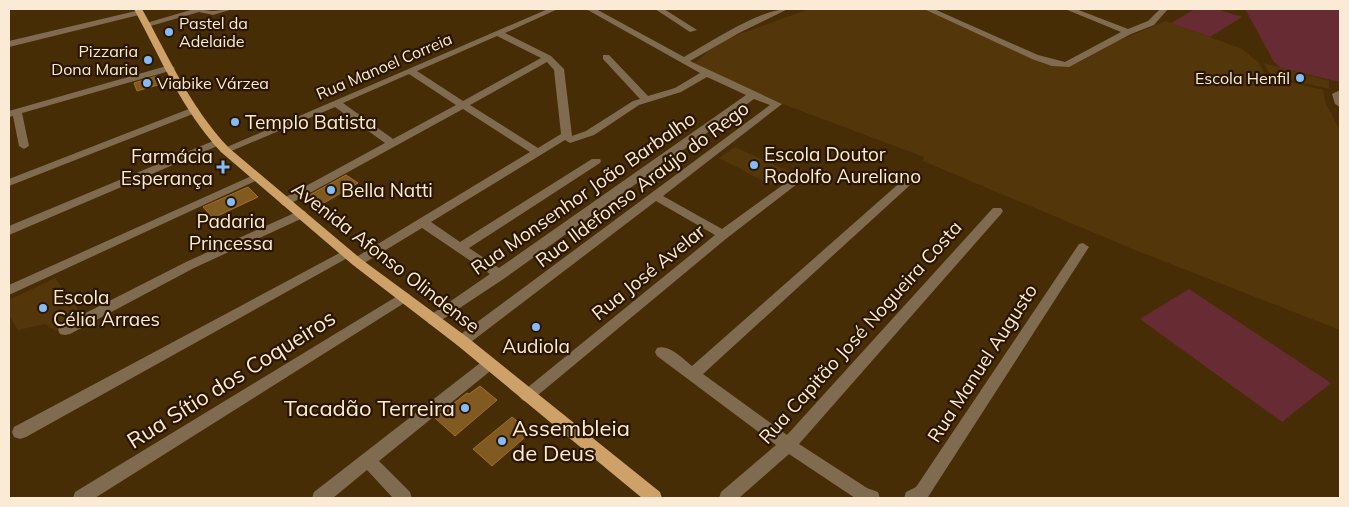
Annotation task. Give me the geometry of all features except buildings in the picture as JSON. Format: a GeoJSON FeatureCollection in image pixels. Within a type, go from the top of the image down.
{"type":"FeatureCollection","features":[{"type":"Feature","properties":{"kind":"main road","name":"Avenida Afonso Olindense"},"geometry":{"type":"LineString","coordinates":[[139,10],[194,110],[221,146],[352,257],[462,341],[652,498]]}},
{"type":"Feature","properties":{"kind":"street"},"geometry":{"type":"LineString","coordinates":[[147,24],[199,10],[213,13],[229,9]]}},
{"type":"Feature","properties":{"kind":"street","name":"Rua Manoel Correia"},"geometry":{"type":"LineString","coordinates":[[9,231],[221,146],[336,103],[554,9]]}},
{"type":"Feature","properties":{"kind":"street","name":"Rua Ildefonso Araújo do Rego"},"geometry":{"type":"LineString","coordinates":[[462,341],[777,104],[752,95],[590,9]]}},
{"type":"Feature","properties":{"kind":"street"},"geometry":{"type":"LineString","coordinates":[[659,9],[693,30]]}},
{"type":"Feature","properties":{"kind":"street"},"geometry":{"type":"LineString","coordinates":[[685,60],[736,31],[784,9]]}},
{"type":"Feature","properties":{"kind":"street"},"geometry":{"type":"LineString","coordinates":[[928,9],[1035,58],[1052,63],[1070,63],[1128,32],[1151,23],[1164,9]]}},
{"type":"Feature","properties":{"kind":"street"},"geometry":{"type":"LineString","coordinates":[[1069,9],[1128,32]]}},
{"type":"Feature","properties":{"kind":"street"},"geometry":{"type":"LineString","coordinates":[[9,44],[139,10]]}},
{"type":"Feature","properties":{"kind":"street"},"geometry":{"type":"LineString","coordinates":[[497,33],[548,58],[559,69],[566,135],[570,140],[581,138],[626,108],[645,98],[678,90],[705,71]]}},
{"type":"Feature","properties":{"kind":"street"},"geometry":{"type":"LineString","coordinates":[[606,57],[645,98]]}},
{"type":"Feature","properties":{"kind":"street"},"geometry":{"type":"LineString","coordinates":[[286,202],[392,142],[548,58]]}},
{"type":"Feature","properties":{"kind":"street"},"geometry":{"type":"LineString","coordinates":[[24,146],[13,113],[170,68]]}},
{"type":"Feature","properties":{"kind":"street"},"geometry":{"type":"LineString","coordinates":[[410,71],[537,152]]}},
{"type":"Feature","properties":{"kind":"street"},"geometry":{"type":"LineString","coordinates":[[1339,93],[1337,96],[1340,104]]}},
{"type":"Feature","properties":{"kind":"street","name":"Rua Monsenhor João Barbalho"},"geometry":{"type":"LineString","coordinates":[[434,320],[752,95]]}},
{"type":"Feature","properties":{"kind":"street"},"geometry":{"type":"LineString","coordinates":[[336,103],[392,142]]}},
{"type":"Feature","properties":{"kind":"street"},"geometry":{"type":"LineString","coordinates":[[9,182],[194,110]]}},
{"type":"Feature","properties":{"kind":"street"},"geometry":{"type":"LineString","coordinates":[[20,432],[422,222],[566,135]]}},
{"type":"Feature","properties":{"kind":"street"},"geometry":{"type":"LineString","coordinates":[[460,248],[596,161]]}},
{"type":"Feature","properties":{"kind":"street"},"geometry":{"type":"LineString","coordinates":[[693,374],[916,174]]}},
{"type":"Feature","properties":{"kind":"street"},"geometry":{"type":"LineString","coordinates":[[9,290],[256,176]]}},
{"type":"Feature","properties":{"kind":"street","name":"Rua José Avelar"},"geometry":{"type":"LineString","coordinates":[[527,396],[723,235],[795,181]]}},
{"type":"Feature","properties":{"kind":"street"},"geometry":{"type":"LineString","coordinates":[[655,196],[723,235]]}},
{"type":"Feature","properties":{"kind":"street","name":"Rua Capitão José Nogueira Costa"},"geometry":{"type":"LineString","coordinates":[[727,498],[788,445],[997,211]]}},
{"type":"Feature","properties":{"kind":"street"},"geometry":{"type":"LineString","coordinates":[[66,330],[190,265],[301,214]]}},
{"type":"Feature","properties":{"kind":"street"},"geometry":{"type":"LineString","coordinates":[[422,222],[500,275]]}},
{"type":"Feature","properties":{"kind":"street","name":"Rua Manuel Augusto"},"geometry":{"type":"LineString","coordinates":[[912,498],[922,492],[1083,247]]}},
{"type":"Feature","properties":{"kind":"street","name":"Rua Sítio dos Coqueiros"},"geometry":{"type":"LineString","coordinates":[[81,498],[404,297]]}},
{"type":"Feature","properties":{"kind":"street"},"geometry":{"type":"LineString","coordinates":[[662,352],[788,445],[861,493],[872,498]]}},
{"type":"Feature","properties":{"kind":"street"},"geometry":{"type":"LineString","coordinates":[[320,498],[489,364]]}},
{"type":"Feature","properties":{"kind":"street"},"geometry":{"type":"LineString","coordinates":[[368,460],[404,498]]}},
{"type":"Feature","properties":{"kind":"shaded area"},"geometry":{"type":"Polygon","coordinates":[[[809,9],[930,9],[1058,66],[1166,21],[1242,49],[1259,63],[1266,76],[1323,90],[1326,104],[1340,130],[1340,330],[1135,250],[923,161],[924,157],[761,96],[695,63],[718,42],[809,9]]]}},
{"type":"Feature","properties":{"kind":"shaded area"},"geometry":{"type":"Polygon","coordinates":[[[1195,9],[1217,9],[1242,17],[1210,37],[1171,23],[1195,9]]]}},
{"type":"Feature","properties":{"kind":"shaded area"},"geometry":{"type":"Polygon","coordinates":[[[1245,9],[1340,9],[1340,82],[1281,68],[1274,62],[1245,9]]]}},
{"type":"Feature","properties":{"kind":"shaded area","name":"Escola Henfil"},"geometry":{"type":"Polygon","coordinates":[[[1264,63],[1329,81],[1329,89],[1270,75],[1264,63]]]}},
{"type":"Feature","properties":{"kind":"shaded area","name":"Escola Doutor Rodolfo Aureliano"},"geometry":{"type":"Polygon","coordinates":[[[735,147],[790,172],[771,185],[719,158],[735,147]]]}},
{"type":"Feature","properties":{"kind":"shaded area","name":"Escola Célia Arraes"},"geometry":{"type":"Polygon","coordinates":[[[55,278],[83,316],[55,331],[45,324],[18,330],[9,315],[9,300],[55,278]]]}},
{"type":"Feature","properties":{"kind":"shaded area"},"geometry":{"type":"Polygon","coordinates":[[[1189,289],[1331,383],[1282,422],[1140,319],[1189,289]]]}},
{"type":"Feature","properties":{"kind":"place","name":"Pastel da Adelaide"},"geometry":{"type":"Point","coordinates":[169,32]}},
{"type":"Feature","properties":{"kind":"place","name":"Pizzaria Dona Maria"},"geometry":{"type":"Point","coordinates":[148,60]}},
{"type":"Feature","properties":{"kind":"place","name":"Escola Henfil"},"geometry":{"type":"Point","coordinates":[1300,78]}},
{"type":"Feature","properties":{"kind":"place","name":"Viabike Várzea"},"geometry":{"type":"Point","coordinates":[147,83]}},
{"type":"Feature","properties":{"kind":"place","name":"Templo Batista"},"geometry":{"type":"Point","coordinates":[235,122]}},
{"type":"Feature","properties":{"kind":"place","name":"Escola Doutor Rodolfo Aureliano"},"geometry":{"type":"Point","coordinates":[754,165]}},
{"type":"Feature","properties":{"kind":"place","name":"Farmácia Esperança"},"geometry":{"type":"Point","coordinates":[223,167]}},
{"type":"Feature","properties":{"kind":"place","name":"Bella Natti"},"geometry":{"type":"Point","coordinates":[331,190]}},
{"type":"Feature","properties":{"kind":"place","name":"Padaria Princessa"},"geometry":{"type":"Point","coordinates":[231,202]}},
{"type":"Feature","properties":{"kind":"place","name":"Escola Célia Arraes"},"geometry":{"type":"Point","coordinates":[43,308]}},
{"type":"Feature","properties":{"kind":"place","name":"Audiola"},"geometry":{"type":"Point","coordinates":[536,327]}},
{"type":"Feature","properties":{"kind":"place","name":"Tacadão Terreira"},"geometry":{"type":"Point","coordinates":[465,408]}},
{"type":"Feature","properties":{"kind":"place","name":"Assembleia de Deus"},"geometry":{"type":"Point","coordinates":[502,441]}}]}
